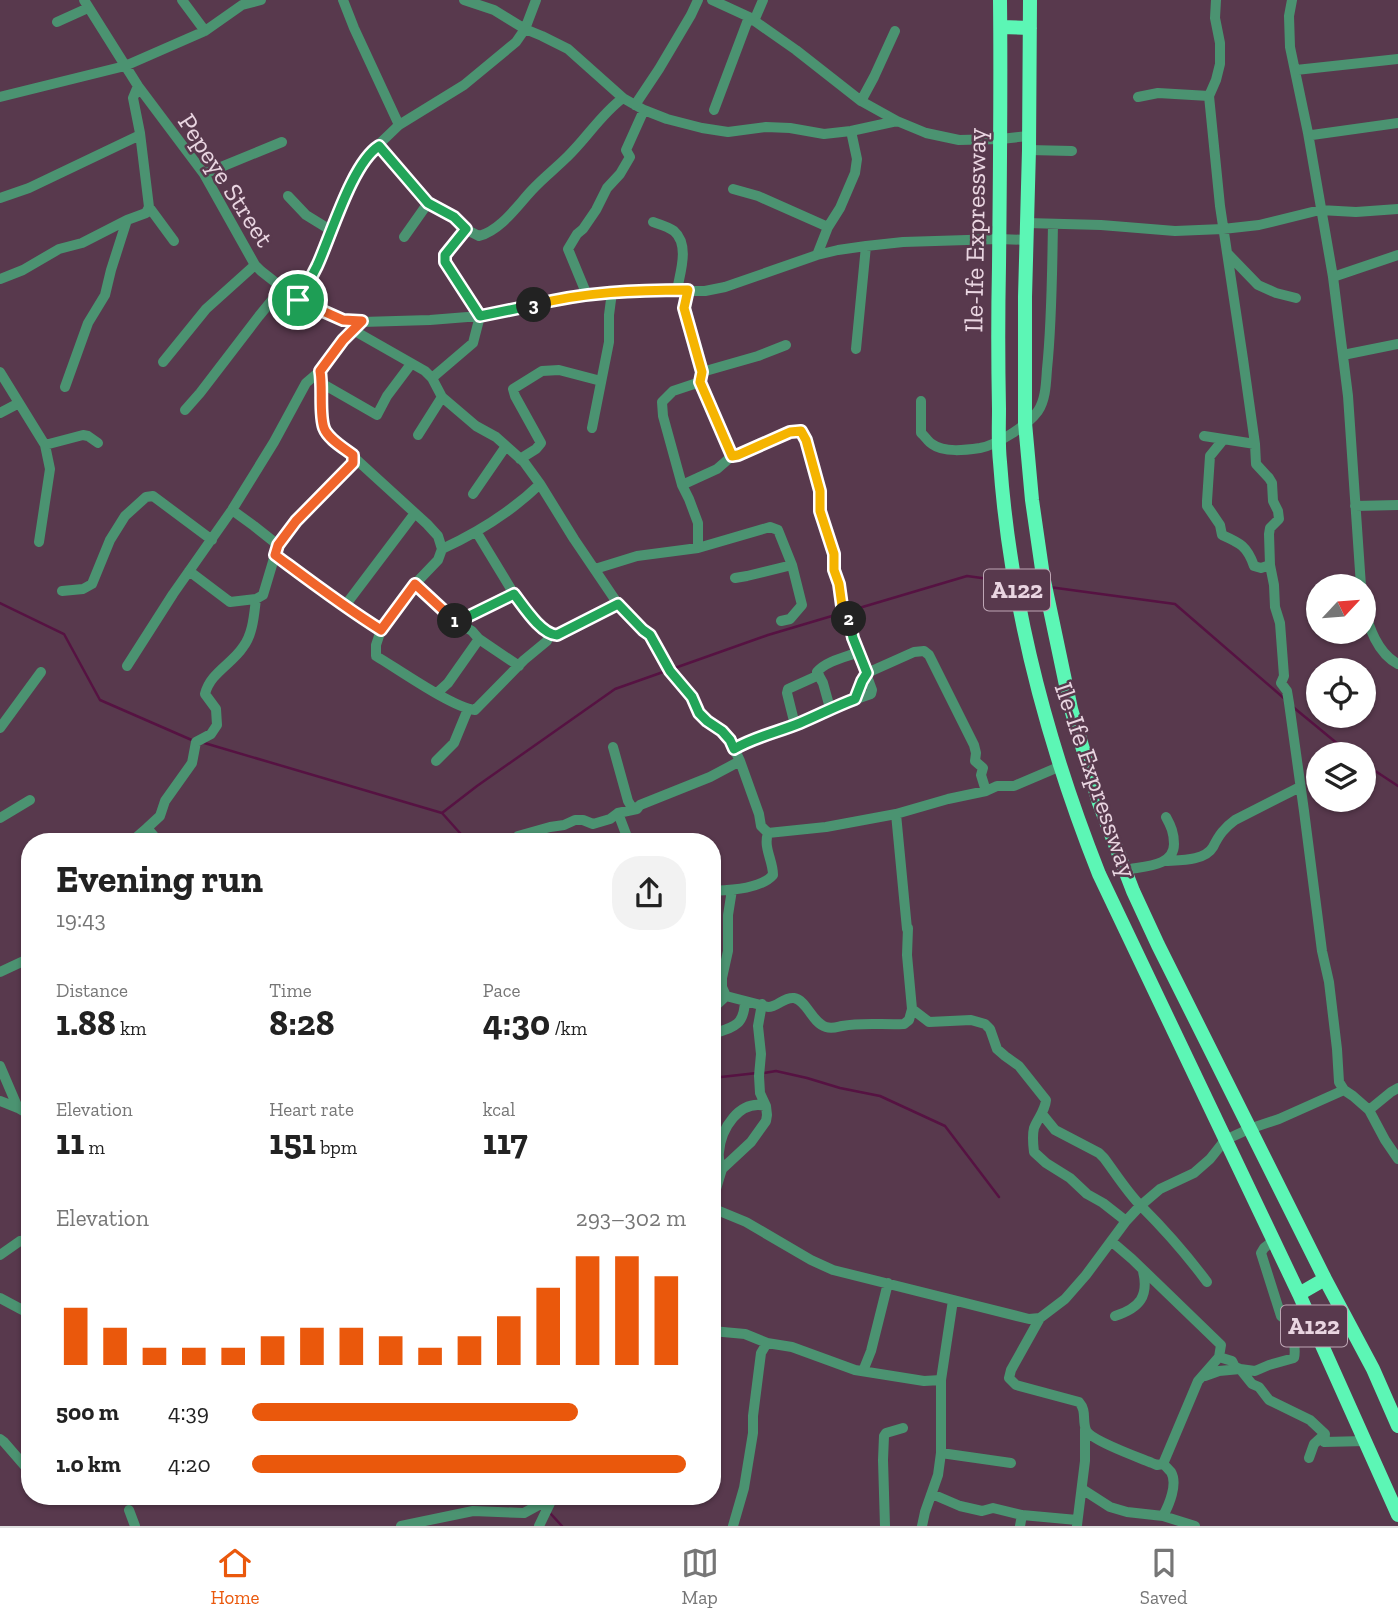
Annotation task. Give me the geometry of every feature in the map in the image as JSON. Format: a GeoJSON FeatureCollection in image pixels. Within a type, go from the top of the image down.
{"type":"FeatureCollection","features":[{"type":"Feature","properties":{"kind":"highway","name":"Ile-Ife Expressway"},"geometry":{"type":"LineString","coordinates":[[1000,0],[999,442],[1005,516],[1038,689],[1061,766],[1099,874],[1299,1294],[1398,1515]]}},
{"type":"Feature","properties":{"kind":"highway","name":"Ile-Ife Expressway"},"geometry":{"type":"LineString","coordinates":[[1030,0],[1025,423],[1041,564],[1071,709],[1099,803],[1157,945],[1373,1369],[1398,1426]]}},
{"type":"Feature","properties":{"kind":"highway"},"geometry":{"type":"LineString","coordinates":[[1001,27],[1030,28]]}},
{"type":"Feature","properties":{"kind":"highway"},"geometry":{"type":"LineString","coordinates":[[1099,874],[1124,867]]}},
{"type":"Feature","properties":{"kind":"highway"},"geometry":{"type":"LineString","coordinates":[[1299,1294],[1325,1279]]}},
{"type":"Feature","properties":{"kind":"street"},"geometry":{"type":"LineString","coordinates":[[182,0],[205,31]]}},
{"type":"Feature","properties":{"kind":"street"},"geometry":{"type":"LineString","coordinates":[[0,97],[125,66],[205,31],[241,2],[261,0]]}},
{"type":"Feature","properties":{"kind":"street"},"geometry":{"type":"LineString","coordinates":[[343,0],[399,125]]}},
{"type":"Feature","properties":{"kind":"street"},"geometry":{"type":"LineString","coordinates":[[464,0],[492,5],[525,29],[568,49],[623,98],[678,122],[728,132],[766,127],[824,134],[897,121]]}},
{"type":"Feature","properties":{"kind":"street"},"geometry":{"type":"LineString","coordinates":[[298,300],[316,268],[355,175],[374,149],[399,125],[464,85],[516,43],[525,29],[536,0]]}},
{"type":"Feature","properties":{"kind":"street"},"geometry":{"type":"LineString","coordinates":[[587,295],[568,249],[630,157],[626,149],[640,107],[698,0]]}},
{"type":"Feature","properties":{"kind":"street"},"geometry":{"type":"LineString","coordinates":[[712,0],[751,19],[796,50],[860,101],[897,121],[926,133],[959,141],[1001,139],[1072,151]]}},
{"type":"Feature","properties":{"kind":"street"},"geometry":{"type":"LineString","coordinates":[[713,110],[751,19],[763,0]]}},
{"type":"Feature","properties":{"kind":"street"},"geometry":{"type":"LineString","coordinates":[[1216,0],[1220,64],[1209,96],[1223,229],[1256,464],[1272,483],[1273,501],[1278,511],[1279,519],[1270,528],[1269,534],[1270,565],[1280,623],[1284,676],[1281,682],[1287,691],[1322,951],[1329,982],[1339,1082],[1343,1090],[1369,1110],[1398,1158]]}},
{"type":"Feature","properties":{"kind":"street"},"geometry":{"type":"LineString","coordinates":[[1293,0],[1289,16],[1290,47],[1333,277],[1348,396],[1360,574]]}},
{"type":"Feature","properties":{"kind":"street"},"geometry":{"type":"LineString","coordinates":[[57,22],[86,4]]}},
{"type":"Feature","properties":{"kind":"street","name":"Pepeye Street"},"geometry":{"type":"LineString","coordinates":[[86,4],[138,86],[204,174],[254,265],[298,300],[343,320],[430,320],[480,316],[517,310],[556,299],[612,292],[705,291],[725,287],[817,255],[866,246],[1027,240]]}},
{"type":"Feature","properties":{"kind":"street"},"geometry":{"type":"LineString","coordinates":[[860,101],[895,31]]}},
{"type":"Feature","properties":{"kind":"street"},"geometry":{"type":"LineString","coordinates":[[1296,70],[1398,59]]}},
{"type":"Feature","properties":{"kind":"street"},"geometry":{"type":"LineString","coordinates":[[138,86],[132,98],[140,133],[149,207],[174,241]]}},
{"type":"Feature","properties":{"kind":"street"},"geometry":{"type":"LineString","coordinates":[[1138,97],[1158,93],[1209,96]]}},
{"type":"Feature","properties":{"kind":"street"},"geometry":{"type":"LineString","coordinates":[[379,146],[428,203],[454,217],[466,229],[479,236],[488,234],[506,218],[541,180],[568,156],[610,107],[623,98]]}},
{"type":"Feature","properties":{"kind":"street"},"geometry":{"type":"LineString","coordinates":[[1308,133],[1327,134],[1398,123]]}},
{"type":"Feature","properties":{"kind":"street"},"geometry":{"type":"LineString","coordinates":[[817,255],[855,173],[857,159],[851,131]]}},
{"type":"Feature","properties":{"kind":"street"},"geometry":{"type":"LineString","coordinates":[[0,198],[29,188],[140,133]]}},
{"type":"Feature","properties":{"kind":"street"},"geometry":{"type":"LineString","coordinates":[[204,174],[282,142]]}},
{"type":"Feature","properties":{"kind":"street"},"geometry":{"type":"LineString","coordinates":[[733,189],[758,196],[828,227]]}},
{"type":"Feature","properties":{"kind":"street"},"geometry":{"type":"LineString","coordinates":[[288,196],[306,215],[332,231]]}},
{"type":"Feature","properties":{"kind":"street"},"geometry":{"type":"LineString","coordinates":[[404,237],[428,203]]}},
{"type":"Feature","properties":{"kind":"street"},"geometry":{"type":"LineString","coordinates":[[0,279],[59,250],[82,243],[146,213],[149,207]]}},
{"type":"Feature","properties":{"kind":"street"},"geometry":{"type":"LineString","coordinates":[[1027,223],[1175,231],[1259,225],[1320,210],[1356,212],[1398,209]]}},
{"type":"Feature","properties":{"kind":"street"},"geometry":{"type":"LineString","coordinates":[[65,387],[88,323],[105,295],[127,220]]}},
{"type":"Feature","properties":{"kind":"street"},"geometry":{"type":"LineString","coordinates":[[653,222],[674,231],[681,242],[684,308],[701,377],[732,456]]}},
{"type":"Feature","properties":{"kind":"street"},"geometry":{"type":"LineString","coordinates":[[920,401],[921,433],[932,445],[946,449],[973,449],[999,442],[1039,410],[1044,394],[1050,328],[1053,224]]}},
{"type":"Feature","properties":{"kind":"street"},"geometry":{"type":"LineString","coordinates":[[432,378],[473,342],[480,316],[445,262],[445,255],[466,229]]}},
{"type":"Feature","properties":{"kind":"street"},"geometry":{"type":"LineString","coordinates":[[856,349],[866,246]]}},
{"type":"Feature","properties":{"kind":"street"},"geometry":{"type":"LineString","coordinates":[[1228,253],[1258,285],[1296,298]]}},
{"type":"Feature","properties":{"kind":"street"},"geometry":{"type":"LineString","coordinates":[[1333,277],[1398,255]]}},
{"type":"Feature","properties":{"kind":"street"},"geometry":{"type":"LineString","coordinates":[[163,362],[206,309],[254,265]]}},
{"type":"Feature","properties":{"kind":"street"},"geometry":{"type":"LineString","coordinates":[[185,410],[282,288]]}},
{"type":"Feature","properties":{"kind":"street"},"geometry":{"type":"LineString","coordinates":[[592,428],[609,342],[612,292]]}},
{"type":"Feature","properties":{"kind":"street"},"geometry":{"type":"LineString","coordinates":[[127,666],[232,510],[306,383],[320,371],[362,321]]}},
{"type":"Feature","properties":{"kind":"street"},"geometry":{"type":"LineString","coordinates":[[353,330],[425,371],[442,397],[476,426],[496,437],[520,459],[540,484],[618,604],[650,635],[670,671],[692,697],[699,713],[730,740],[740,761],[761,826],[768,833]]}},
{"type":"Feature","properties":{"kind":"street"},"geometry":{"type":"LineString","coordinates":[[1343,355],[1398,344]]}},
{"type":"Feature","properties":{"kind":"street"},"geometry":{"type":"LineString","coordinates":[[698,548],[698,523],[682,485],[663,416],[662,402],[673,391],[701,377],[786,345]]}},
{"type":"Feature","properties":{"kind":"street"},"geometry":{"type":"LineString","coordinates":[[323,384],[377,415],[387,396],[411,364]]}},
{"type":"Feature","properties":{"kind":"street"},"geometry":{"type":"LineString","coordinates":[[520,459],[541,443],[513,389],[542,371],[559,370],[601,381]]}},
{"type":"Feature","properties":{"kind":"street"},"geometry":{"type":"LineString","coordinates":[[320,371],[323,384],[324,430],[438,536],[442,549],[438,560],[415,584],[381,630],[376,656],[437,693],[475,710],[547,641],[549,635]]}},
{"type":"Feature","properties":{"kind":"street"},"geometry":{"type":"LineString","coordinates":[[0,372],[45,445],[50,469],[40,542]]}},
{"type":"Feature","properties":{"kind":"street"},"geometry":{"type":"LineString","coordinates":[[418,435],[442,397]]}},
{"type":"Feature","properties":{"kind":"street"},"geometry":{"type":"LineString","coordinates":[[0,413],[19,403]]}},
{"type":"Feature","properties":{"kind":"street"},"geometry":{"type":"LineString","coordinates":[[682,485],[717,469],[732,456],[790,432],[801,431],[820,491],[820,511],[834,554],[834,570],[842,606],[872,692],[734,749]]}},
{"type":"Feature","properties":{"kind":"street"},"geometry":{"type":"LineString","coordinates":[[45,445],[83,435],[98,443]]}},
{"type":"Feature","properties":{"kind":"street"},"geometry":{"type":"LineString","coordinates":[[1204,436],[1255,444]]}},
{"type":"Feature","properties":{"kind":"street"},"geometry":{"type":"LineString","coordinates":[[1223,440],[1210,456],[1207,506],[1220,525],[1222,536],[1237,541],[1246,549],[1254,566],[1261,568],[1270,565]]}},
{"type":"Feature","properties":{"kind":"street"},"geometry":{"type":"LineString","coordinates":[[473,494],[506,446]]}},
{"type":"Feature","properties":{"kind":"street"},"geometry":{"type":"LineString","coordinates":[[189,571],[230,602],[256,600],[263,595],[277,550],[296,521],[353,463],[353,455]]}},
{"type":"Feature","properties":{"kind":"street"},"geometry":{"type":"LineString","coordinates":[[442,549],[477,533],[523,500],[540,484]]}},
{"type":"Feature","properties":{"kind":"street"},"geometry":{"type":"LineString","coordinates":[[62,591],[83,589],[92,584],[110,540],[125,516],[146,497],[153,496],[212,540]]}},
{"type":"Feature","properties":{"kind":"street"},"geometry":{"type":"LineString","coordinates":[[1355,506],[1398,505]]}},
{"type":"Feature","properties":{"kind":"street"},"geometry":{"type":"LineString","coordinates":[[232,510],[254,526],[277,550],[344,607],[381,630]]}},
{"type":"Feature","properties":{"kind":"street"},"geometry":{"type":"LineString","coordinates":[[344,607],[415,513]]}},
{"type":"Feature","properties":{"kind":"street"},"geometry":{"type":"LineString","coordinates":[[595,569],[637,556],[698,548],[770,527],[778,530],[792,565],[802,605],[790,619],[781,621]]}},
{"type":"Feature","properties":{"kind":"street"},"geometry":{"type":"LineString","coordinates":[[477,533],[514,594],[549,635],[557,635],[618,604]]}},
{"type":"Feature","properties":{"kind":"street"},"geometry":{"type":"LineString","coordinates":[[735,578],[792,565]]}},
{"type":"Feature","properties":{"kind":"street"},"geometry":{"type":"LineString","coordinates":[[415,584],[457,622],[519,666]]}},
{"type":"Feature","properties":{"kind":"street"},"geometry":{"type":"LineString","coordinates":[[457,622],[514,594]]}},
{"type":"Feature","properties":{"kind":"street"},"geometry":{"type":"LineString","coordinates":[[141,833],[160,816],[165,801],[192,764],[196,742],[211,734],[217,725],[216,709],[205,694],[206,686],[246,645],[256,600]]}},
{"type":"Feature","properties":{"kind":"street"},"geometry":{"type":"LineString","coordinates":[[437,693],[448,683],[479,639]]}},
{"type":"Feature","properties":{"kind":"street"},"geometry":{"type":"LineString","coordinates":[[1376,640],[1389,659],[1398,664]]}},
{"type":"Feature","properties":{"kind":"street"},"geometry":{"type":"LineString","coordinates":[[867,673],[914,652],[923,651],[929,655],[974,745],[975,761],[984,768],[981,775],[985,792]]}},
{"type":"Feature","properties":{"kind":"street"},"geometry":{"type":"LineString","coordinates":[[830,708],[817,672],[819,668],[859,652]]}},
{"type":"Feature","properties":{"kind":"street"},"geometry":{"type":"LineString","coordinates":[[0,728],[41,672]]}},
{"type":"Feature","properties":{"kind":"street"},"geometry":{"type":"LineString","coordinates":[[795,725],[788,689],[819,675]]}},
{"type":"Feature","properties":{"kind":"street"},"geometry":{"type":"LineString","coordinates":[[436,761],[454,743],[468,709]]}},
{"type":"Feature","properties":{"kind":"street"},"geometry":{"type":"LineString","coordinates":[[613,747],[628,801],[637,809]]}},
{"type":"Feature","properties":{"kind":"street"},"geometry":{"type":"LineString","coordinates":[[528,833],[575,820],[593,824],[610,819],[618,813],[637,809],[640,805],[710,777],[740,761]]}},
{"type":"Feature","properties":{"kind":"street"},"geometry":{"type":"LineString","coordinates":[[768,833],[826,827],[896,814],[985,792],[997,786],[1014,786],[1061,766]]}},
{"type":"Feature","properties":{"kind":"street"},"geometry":{"type":"LineString","coordinates":[[1124,867],[1195,859],[1212,849],[1216,839],[1235,820],[1300,787]]}},
{"type":"Feature","properties":{"kind":"street"},"geometry":{"type":"LineString","coordinates":[[0,818],[30,800]]}},
{"type":"Feature","properties":{"kind":"street"},"geometry":{"type":"LineString","coordinates":[[618,813],[626,833]]}},
{"type":"Feature","properties":{"kind":"street"},"geometry":{"type":"LineString","coordinates":[[726,996],[775,1007],[790,998],[797,999],[802,1001],[810,1015],[822,1026],[830,1028],[859,1023],[904,1024],[909,1020],[912,1009],[907,955],[908,928],[896,814]]}},
{"type":"Feature","properties":{"kind":"street"},"geometry":{"type":"LineString","coordinates":[[1165,861],[1171,856],[1174,841],[1172,827],[1166,817]]}},
{"type":"Feature","properties":{"kind":"street"},"geometry":{"type":"LineString","coordinates":[[147,828],[151,833]]}},
{"type":"Feature","properties":{"kind":"street"},"geometry":{"type":"LineString","coordinates":[[721,891],[763,883],[773,875],[766,845],[768,833]]}},
{"type":"Feature","properties":{"kind":"street"},"geometry":{"type":"LineString","coordinates":[[726,996],[722,978],[728,951],[728,915],[732,890]]}},
{"type":"Feature","properties":{"kind":"street"},"geometry":{"type":"LineString","coordinates":[[0,972],[21,962]]}},
{"type":"Feature","properties":{"kind":"street"},"geometry":{"type":"LineString","coordinates":[[721,1001],[726,996]]}},
{"type":"Feature","properties":{"kind":"street"},"geometry":{"type":"LineString","coordinates":[[721,1031],[732,1028],[741,1020],[744,1001]]}},
{"type":"Feature","properties":{"kind":"street"},"geometry":{"type":"LineString","coordinates":[[721,1172],[751,1142],[766,1121],[766,1106],[760,1093],[759,1076],[761,1054],[758,1026],[762,1004]]}},
{"type":"Feature","properties":{"kind":"street"},"geometry":{"type":"LineString","coordinates":[[912,1009],[929,1023],[971,1020],[985,1024],[990,1029],[997,1049],[1019,1066],[1046,1100],[1032,1138],[1034,1152],[1126,1221]]}},
{"type":"Feature","properties":{"kind":"street"},"geometry":{"type":"LineString","coordinates":[[0,1066],[18,1108]]}},
{"type":"Feature","properties":{"kind":"street"},"geometry":{"type":"LineString","coordinates":[[1369,1110],[1398,1088]]}},
{"type":"Feature","properties":{"kind":"street"},"geometry":{"type":"LineString","coordinates":[[932,1494],[960,1506],[982,1511],[993,1508],[1077,1523],[1085,1461],[1084,1408],[1079,1402],[1016,1385],[1009,1378],[1040,1318],[1065,1299],[1140,1206],[1160,1189],[1194,1173],[1225,1140],[1343,1090]]}},
{"type":"Feature","properties":{"kind":"street"},"geometry":{"type":"LineString","coordinates":[[0,1101],[21,1110]]}},
{"type":"Feature","properties":{"kind":"street"},"geometry":{"type":"LineString","coordinates":[[721,1142],[723,1134],[737,1113],[746,1106],[766,1106]]}},
{"type":"Feature","properties":{"kind":"street"},"geometry":{"type":"LineString","coordinates":[[1042,1114],[1055,1130],[1099,1153],[1140,1206],[1182,1249],[1207,1282]]}},
{"type":"Feature","properties":{"kind":"street"},"geometry":{"type":"LineString","coordinates":[[721,1212],[746,1222],[811,1261],[833,1270],[1029,1320],[1040,1318]]}},
{"type":"Feature","properties":{"kind":"street"},"geometry":{"type":"LineString","coordinates":[[0,1255],[21,1241]]}},
{"type":"Feature","properties":{"kind":"street"},"geometry":{"type":"LineString","coordinates":[[1111,1241],[1221,1345],[1219,1357],[1198,1381],[1163,1464]]}},
{"type":"Feature","properties":{"kind":"street"},"geometry":{"type":"LineString","coordinates":[[1219,1357],[1231,1361],[1240,1369],[1255,1371],[1294,1358],[1296,1349],[1291,1328],[1281,1316],[1261,1253],[1273,1241]]}},
{"type":"Feature","properties":{"kind":"street"},"geometry":{"type":"LineString","coordinates":[[1115,1316],[1127,1312],[1144,1295],[1146,1285],[1143,1270]]}},
{"type":"Feature","properties":{"kind":"street"},"geometry":{"type":"LineString","coordinates":[[863,1371],[871,1351],[888,1283]]}},
{"type":"Feature","properties":{"kind":"street"},"geometry":{"type":"LineString","coordinates":[[0,1297],[21,1309]]}},
{"type":"Feature","properties":{"kind":"street"},"geometry":{"type":"LineString","coordinates":[[922,1526],[942,1454],[941,1380],[953,1300]]}},
{"type":"Feature","properties":{"kind":"street"},"geometry":{"type":"LineString","coordinates":[[1029,1320],[1031,1334]]}},
{"type":"Feature","properties":{"kind":"street"},"geometry":{"type":"LineString","coordinates":[[721,1332],[745,1334],[767,1343],[792,1347],[855,1370],[924,1381],[941,1380]]}},
{"type":"Feature","properties":{"kind":"street"},"geometry":{"type":"LineString","coordinates":[[733,1526],[744,1488],[761,1353],[767,1343]]}},
{"type":"Feature","properties":{"kind":"street"},"geometry":{"type":"LineString","coordinates":[[1198,1381],[1206,1375],[1240,1369]]}},
{"type":"Feature","properties":{"kind":"street"},"geometry":{"type":"LineString","coordinates":[[1240,1369],[1269,1400],[1310,1420],[1325,1434]]}},
{"type":"Feature","properties":{"kind":"street"},"geometry":{"type":"LineString","coordinates":[[885,1526],[884,1436],[903,1428]]}},
{"type":"Feature","properties":{"kind":"street"},"geometry":{"type":"LineString","coordinates":[[1085,1428],[1097,1439],[1152,1463],[1163,1464],[1172,1474],[1174,1483],[1163,1516]]}},
{"type":"Feature","properties":{"kind":"street"},"geometry":{"type":"LineString","coordinates":[[1325,1434],[1324,1442],[1329,1443],[1365,1441]]}},
{"type":"Feature","properties":{"kind":"street"},"geometry":{"type":"LineString","coordinates":[[1310,1458],[1314,1444],[1325,1434]]}},
{"type":"Feature","properties":{"kind":"street"},"geometry":{"type":"LineString","coordinates":[[0,1439],[21,1462]]}},
{"type":"Feature","properties":{"kind":"street"},"geometry":{"type":"LineString","coordinates":[[942,1454],[1011,1463]]}},
{"type":"Feature","properties":{"kind":"street"},"geometry":{"type":"LineString","coordinates":[[1082,1489],[1110,1507],[1163,1516],[1195,1526]]}},
{"type":"Feature","properties":{"kind":"street"},"geometry":{"type":"LineString","coordinates":[[401,1526],[473,1511],[524,1513],[538,1505]]}},
{"type":"Feature","properties":{"kind":"street"},"geometry":{"type":"LineString","coordinates":[[539,1526],[549,1505]]}},
{"type":"Feature","properties":{"kind":"street"},"geometry":{"type":"LineString","coordinates":[[129,1510],[135,1526]]}},
{"type":"Feature","properties":{"kind":"street"},"geometry":{"type":"LineString","coordinates":[[1020,1526],[1022,1515]]}},
{"type":"Feature","properties":{"kind":"waterway"},"geometry":{"type":"LineString","coordinates":[[849,611],[967,576],[1011,582]]}},
{"type":"Feature","properties":{"kind":"waterway"},"geometry":{"type":"LineString","coordinates":[[1021,583],[1039,586]]}},
{"type":"Feature","properties":{"kind":"waterway"},"geometry":{"type":"LineString","coordinates":[[1049,587],[1175,604],[1286,700]]}},
{"type":"Feature","properties":{"kind":"waterway"},"geometry":{"type":"LineString","coordinates":[[0,603],[64,634],[100,700],[194,741]]}},
{"type":"Feature","properties":{"kind":"waterway"},"geometry":{"type":"LineString","coordinates":[[672,669],[768,635],[842,613]]}},
{"type":"Feature","properties":{"kind":"waterway"},"geometry":{"type":"LineString","coordinates":[[442,813],[615,689],[666,671]]}},
{"type":"Feature","properties":{"kind":"waterway"},"geometry":{"type":"LineString","coordinates":[[1293,707],[1335,742]]}},
{"type":"Feature","properties":{"kind":"waterway"},"geometry":{"type":"LineString","coordinates":[[201,742],[442,813],[460,833]]}},
{"type":"Feature","properties":{"kind":"waterway"},"geometry":{"type":"LineString","coordinates":[[1376,772],[1398,786]]}},
{"type":"Feature","properties":{"kind":"waterway"},"geometry":{"type":"LineString","coordinates":[[764,1073],[776,1071],[880,1096],[945,1126],[999,1197]]}},
{"type":"Feature","properties":{"kind":"waterway"},"geometry":{"type":"LineString","coordinates":[[721,1077],[757,1073]]}},
{"type":"Feature","properties":{"kind":"waterway"},"geometry":{"type":"LineString","coordinates":[[550,1513],[562,1526]]}},
{"type":"Feature","properties":{"kind":"route"},"geometry":{"type":"LineString","coordinates":[[379,146],[428,203],[454,217],[466,229],[445,255],[445,262],[480,316],[587,295],[688,290],[684,308],[702,372],[700,382],[732,456],[790,432],[801,431],[806,440],[820,491],[820,511],[834,554],[834,570],[842,596],[842,606],[867,673],[855,699],[734,749],[722,731],[699,713],[692,697],[670,671],[650,635],[618,604],[557,635],[549,635],[514,594],[457,622],[415,584],[381,630],[344,607],[275,555],[278,545],[296,521],[353,463],[353,455],[324,430],[323,384],[320,371],[343,340],[362,321],[343,320],[298,300],[316,268],[355,175],[379,146]]}}]}
